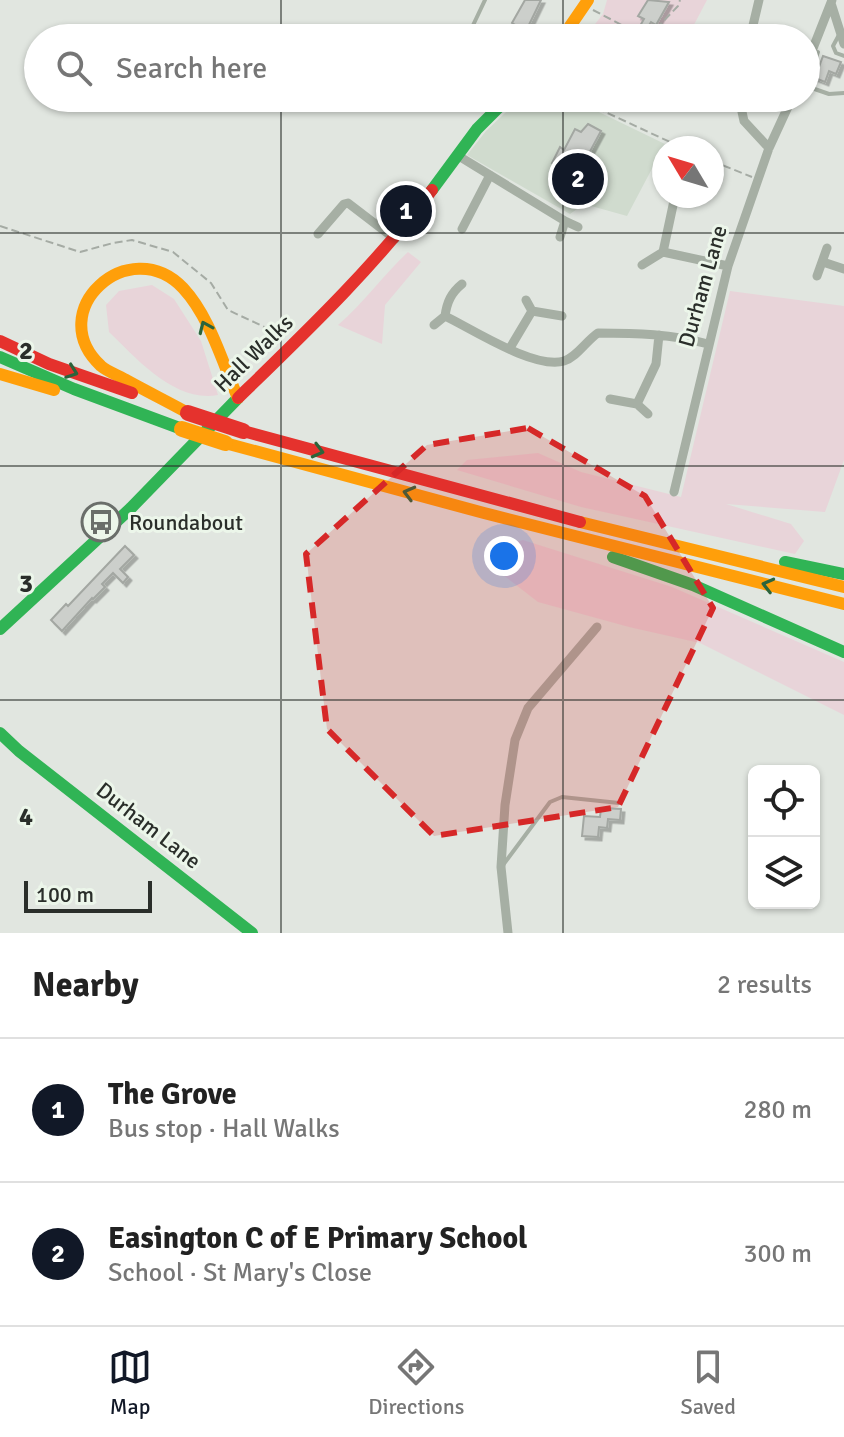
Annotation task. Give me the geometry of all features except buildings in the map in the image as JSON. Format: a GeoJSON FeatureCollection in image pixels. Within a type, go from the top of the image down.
{"type":"FeatureCollection","features":[{"type":"Feature","properties":{"kind":"main road"},"geometry":{"type":"LineString","coordinates":[[572,24],[586,3]]}},
{"type":"Feature","properties":{"kind":"main road","name":"Hall Walks"},"geometry":{"type":"LineString","coordinates":[[2,625],[131,508],[395,239],[477,129],[494,112]]}},
{"type":"Feature","properties":{"kind":"main road"},"geometry":{"type":"LineString","coordinates":[[238,398],[196,306],[180,285],[161,271],[140,267],[123,269],[108,276],[91,294],[84,309],[84,337],[102,367],[225,443],[484,513],[844,604]]}},
{"type":"Feature","properties":{"kind":"main road"},"geometry":{"type":"LineString","coordinates":[[0,341],[185,421]]}},
{"type":"Feature","properties":{"kind":"main road"},"geometry":{"type":"LineString","coordinates":[[0,357],[74,389],[185,421]]}},
{"type":"Feature","properties":{"kind":"main road"},"geometry":{"type":"LineString","coordinates":[[0,374],[185,421],[243,431],[580,522],[844,587]]}},
{"type":"Feature","properties":{"kind":"main road"},"geometry":{"type":"LineString","coordinates":[[484,513],[693,585],[802,636],[844,652]]}},
{"type":"Feature","properties":{"kind":"main road"},"geometry":{"type":"LineString","coordinates":[[580,522],[844,574]]}},
{"type":"Feature","properties":{"kind":"main road","name":"Durham Lane"},"geometry":{"type":"LineString","coordinates":[[0,733],[252,933]]}},
{"type":"Feature","properties":{"kind":"main road","name":"Durham Lane"},"geometry":{"type":"LineString","coordinates":[[0,742],[19,751]]}},
{"type":"Feature","properties":{"kind":"street"},"geometry":{"type":"LineString","coordinates":[[753,24],[759,0]]}},
{"type":"Feature","properties":{"kind":"street"},"geometry":{"type":"LineString","coordinates":[[831,1],[844,44]]}},
{"type":"Feature","properties":{"kind":"street"},"geometry":{"type":"LineString","coordinates":[[820,33],[831,1]]}},
{"type":"Feature","properties":{"kind":"street"},"geometry":{"type":"LineString","coordinates":[[742,112],[744,121],[769,148]]}},
{"type":"Feature","properties":{"kind":"street","name":"Durham Lane"},"geometry":{"type":"LineString","coordinates":[[674,492],[728,266],[769,148],[786,112]]}},
{"type":"Feature","properties":{"kind":"street"},"geometry":{"type":"LineString","coordinates":[[457,155],[578,227]]}},
{"type":"Feature","properties":{"kind":"street"},"geometry":{"type":"LineString","coordinates":[[462,229],[490,175]]}},
{"type":"Feature","properties":{"kind":"street"},"geometry":{"type":"LineString","coordinates":[[318,234],[348,203],[395,239]]}},
{"type":"Feature","properties":{"kind":"street"},"geometry":{"type":"LineString","coordinates":[[663,252],[672,208]]}},
{"type":"Feature","properties":{"kind":"street"},"geometry":{"type":"LineString","coordinates":[[560,237],[565,221]]}},
{"type":"Feature","properties":{"kind":"street"},"geometry":{"type":"LineString","coordinates":[[817,276],[827,248]]}},
{"type":"Feature","properties":{"kind":"street"},"geometry":{"type":"LineString","coordinates":[[642,265],[663,252],[728,266]]}},
{"type":"Feature","properties":{"kind":"street"},"geometry":{"type":"LineString","coordinates":[[823,262],[844,269]]}},
{"type":"Feature","properties":{"kind":"street"},"geometry":{"type":"LineString","coordinates":[[434,325],[445,316],[453,291],[462,284]]}},
{"type":"Feature","properties":{"kind":"street"},"geometry":{"type":"LineString","coordinates":[[526,300],[532,311]]}},
{"type":"Feature","properties":{"kind":"street"},"geometry":{"type":"LineString","coordinates":[[510,348],[532,311]]}},
{"type":"Feature","properties":{"kind":"street"},"geometry":{"type":"LineString","coordinates":[[532,311],[562,316]]}},
{"type":"Feature","properties":{"kind":"street"},"geometry":{"type":"LineString","coordinates":[[445,316],[510,348],[551,363],[566,361],[598,333],[683,337],[708,344]]}},
{"type":"Feature","properties":{"kind":"street"},"geometry":{"type":"LineString","coordinates":[[637,404],[656,364],[659,335]]}},
{"type":"Feature","properties":{"kind":"street"},"geometry":{"type":"LineString","coordinates":[[610,399],[637,404],[648,414]]}},
{"type":"Feature","properties":{"kind":"street"},"geometry":{"type":"LineString","coordinates":[[508,933],[501,867],[505,805],[515,740],[528,708],[597,627]]}},
{"type":"Feature","properties":{"kind":"lane"},"geometry":{"type":"LineString","coordinates":[[474,24],[485,0]]}},
{"type":"Feature","properties":{"kind":"lane"},"geometry":{"type":"LineString","coordinates":[[840,33],[833,46],[836,53],[844,56]]}},
{"type":"Feature","properties":{"kind":"lane"},"geometry":{"type":"LineString","coordinates":[[820,90],[829,94],[844,93]]}},
{"type":"Feature","properties":{"kind":"lane"},"geometry":{"type":"LineString","coordinates":[[501,867],[550,802],[562,797],[619,803]]}},
{"type":"Feature","properties":{"kind":"path"},"geometry":{"type":"LineString","coordinates":[[661,24],[680,0]]}},
{"type":"Feature","properties":{"kind":"path"},"geometry":{"type":"LineString","coordinates":[[586,3],[622,24]]}},
{"type":"Feature","properties":{"kind":"path"},"geometry":{"type":"LineString","coordinates":[[605,112],[657,136]]}},
{"type":"Feature","properties":{"kind":"path"},"geometry":{"type":"LineString","coordinates":[[724,166],[758,179]]}},
{"type":"Feature","properties":{"kind":"path"},"geometry":{"type":"LineString","coordinates":[[0,226],[80,252],[132,240],[173,252],[211,283],[228,310],[296,341]]}},
{"type":"Feature","properties":{"kind":"highlighted area"},"geometry":{"type":"Polygon","coordinates":[[[528,428],[645,496],[713,608],[618,807],[434,836],[327,729],[306,554],[427,445],[528,428]]]}},
{"type":"Feature","properties":{"kind":"shaded area"},"geometry":{"type":"Polygon","coordinates":[[[607,0],[707,0],[694,24],[595,24],[603,14],[607,0]]]}},
{"type":"Feature","properties":{"kind":"shaded area"},"geometry":{"type":"Polygon","coordinates":[[[506,112],[599,112],[652,138],[652,169],[627,216],[584,204],[570,214],[467,155],[506,112]]]}},
{"type":"Feature","properties":{"kind":"shaded area"},"geometry":{"type":"Polygon","coordinates":[[[408,252],[421,262],[385,305],[382,344],[338,325],[356,308],[408,252]]]}},
{"type":"Feature","properties":{"kind":"shaded area"},"geometry":{"type":"Polygon","coordinates":[[[152,285],[174,299],[201,341],[218,395],[202,396],[172,386],[144,366],[109,332],[106,305],[119,291],[152,285]]]}},
{"type":"Feature","properties":{"kind":"shaded area"},"geometry":{"type":"Polygon","coordinates":[[[730,291],[844,306],[844,460],[825,512],[726,504],[791,524],[804,541],[795,554],[581,507],[457,470],[467,460],[538,453],[581,472],[681,497],[730,291]]]}},
{"type":"Feature","properties":{"kind":"shaded area"},"geometry":{"type":"Polygon","coordinates":[[[523,540],[672,587],[844,662],[844,715],[700,643],[538,602],[489,564],[504,545],[523,540]]]}},
{"type":"Feature","properties":{"kind":"traffic: fast"},"geometry":{"type":"LineString","coordinates":[[432,190],[477,129],[494,112]]}},
{"type":"Feature","properties":{"kind":"traffic: fast"},"geometry":{"type":"LineString","coordinates":[[0,357],[74,389],[182,429]]}},
{"type":"Feature","properties":{"kind":"traffic: fast"},"geometry":{"type":"LineString","coordinates":[[0,629],[131,508],[238,398]]}},
{"type":"Feature","properties":{"kind":"traffic: fast"},"geometry":{"type":"LineString","coordinates":[[613,557],[693,585],[844,652]]}},
{"type":"Feature","properties":{"kind":"traffic: fast"},"geometry":{"type":"LineString","coordinates":[[785,562],[844,574]]}},
{"type":"Feature","properties":{"kind":"traffic: fast"},"geometry":{"type":"LineString","coordinates":[[0,733],[252,933]]}},
{"type":"Feature","properties":{"kind":"traffic: slow"},"geometry":{"type":"LineString","coordinates":[[572,24],[588,0]]}},
{"type":"Feature","properties":{"kind":"traffic: slow"},"geometry":{"type":"LineString","coordinates":[[188,413],[104,368],[85,345],[81,323],[87,302],[100,285],[118,274],[139,269],[162,273],[183,288],[201,312],[238,398]]}},
{"type":"Feature","properties":{"kind":"traffic: slow"},"geometry":{"type":"LineString","coordinates":[[0,374],[54,390]]}},
{"type":"Feature","properties":{"kind":"traffic: slow"},"geometry":{"type":"LineString","coordinates":[[182,429],[225,443]]}},
{"type":"Feature","properties":{"kind":"traffic: slow"},"geometry":{"type":"LineString","coordinates":[[225,443],[484,513],[844,604]]}},
{"type":"Feature","properties":{"kind":"traffic: slow"},"geometry":{"type":"LineString","coordinates":[[580,522],[844,587]]}},
{"type":"Feature","properties":{"kind":"traffic: jam"},"geometry":{"type":"LineString","coordinates":[[238,398],[363,272],[432,190]]}},
{"type":"Feature","properties":{"kind":"traffic: jam"},"geometry":{"type":"LineString","coordinates":[[0,341],[49,364],[132,393]]}},
{"type":"Feature","properties":{"kind":"traffic: jam"},"geometry":{"type":"LineString","coordinates":[[188,413],[243,431]]}},
{"type":"Feature","properties":{"kind":"traffic: jam"},"geometry":{"type":"LineString","coordinates":[[243,431],[580,522]]}},
{"type":"Feature","properties":{"kind":"place","name":"Easington C of E Primary School"},"geometry":{"type":"Point","coordinates":[578,179]}},
{"type":"Feature","properties":{"kind":"place","name":"The Grove"},"geometry":{"type":"Point","coordinates":[406,211]}},
{"type":"Feature","properties":{"kind":"place","name":"Roundabout"},"geometry":{"type":"Point","coordinates":[101,522]}}]}
